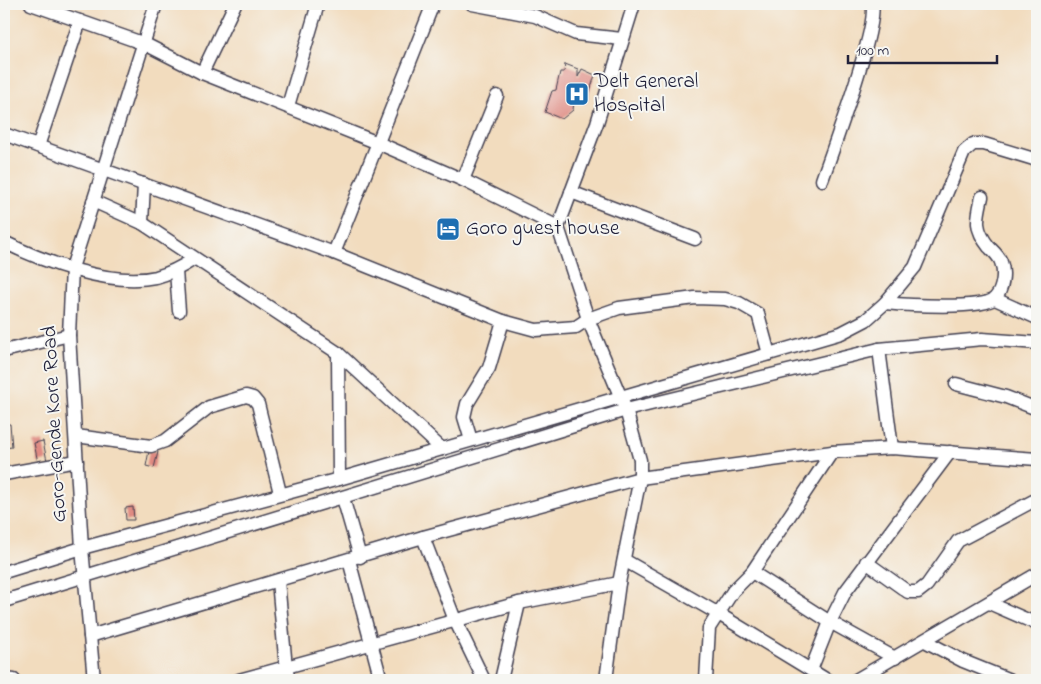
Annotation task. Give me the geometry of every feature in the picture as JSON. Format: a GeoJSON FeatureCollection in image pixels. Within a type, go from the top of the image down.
{"type":"FeatureCollection","features":[{"type":"Feature","properties":{"kind":"street"},"geometry":{"type":"LineString","coordinates":[[32,4],[145,44],[202,73],[288,106],[463,180],[558,227]]}},
{"type":"Feature","properties":{"kind":"street","name":"Goro-Gende Kore Road"},"geometry":{"type":"LineString","coordinates":[[94,680],[82,548],[70,335],[72,268],[145,44],[156,4]]}},
{"type":"Feature","properties":{"kind":"street"},"geometry":{"type":"LineString","coordinates":[[202,73],[235,4]]}},
{"type":"Feature","properties":{"kind":"street"},"geometry":{"type":"LineString","coordinates":[[288,106],[318,4]]}},
{"type":"Feature","properties":{"kind":"street"},"geometry":{"type":"LineString","coordinates":[[472,4],[535,16],[576,34],[622,39]]}},
{"type":"Feature","properties":{"kind":"street"},"geometry":{"type":"LineString","coordinates":[[606,680],[619,583],[640,478],[637,445],[626,410],[588,319],[558,227],[597,123],[634,4]]}},
{"type":"Feature","properties":{"kind":"street"},"geometry":{"type":"LineString","coordinates":[[822,180],[858,72],[874,14],[872,4]]}},
{"type":"Feature","properties":{"kind":"street"},"geometry":{"type":"LineString","coordinates":[[334,252],[378,143],[428,5]]}},
{"type":"Feature","properties":{"kind":"street"},"geometry":{"type":"LineString","coordinates":[[38,146],[80,21]]}},
{"type":"Feature","properties":{"kind":"street"},"geometry":{"type":"LineString","coordinates":[[463,180],[497,96]]}},
{"type":"Feature","properties":{"kind":"street"},"geometry":{"type":"LineString","coordinates":[[4,134],[334,252],[504,321],[536,330],[555,330],[576,327],[588,319],[619,308],[695,298],[719,298],[739,303],[758,314],[769,354]]}},
{"type":"Feature","properties":{"kind":"street"},"geometry":{"type":"LineString","coordinates":[[4,572],[82,548],[280,493],[339,479],[842,333],[866,320],[885,303],[915,267],[964,152],[973,144],[984,144],[1037,160]]}},
{"type":"Feature","properties":{"kind":"street"},"geometry":{"type":"LineString","coordinates":[[142,223],[144,184]]}},
{"type":"Feature","properties":{"kind":"street"},"geometry":{"type":"LineString","coordinates":[[571,192],[695,239]]}},
{"type":"Feature","properties":{"kind":"street"},"geometry":{"type":"LineString","coordinates":[[885,303],[926,306],[985,303],[995,299],[1001,289],[1003,273],[1001,261],[979,233],[978,214],[982,197]]}},
{"type":"Feature","properties":{"kind":"street"},"geometry":{"type":"LineString","coordinates":[[93,201],[142,223],[194,260],[338,353],[442,449]]}},
{"type":"Feature","properties":{"kind":"street"},"geometry":{"type":"LineString","coordinates":[[4,242],[31,256],[72,268],[105,276],[133,279],[154,277],[176,271],[194,260]]}},
{"type":"Feature","properties":{"kind":"street"},"geometry":{"type":"LineString","coordinates":[[176,271],[180,311]]}},
{"type":"Feature","properties":{"kind":"street"},"geometry":{"type":"LineString","coordinates":[[995,299],[1037,318]]}},
{"type":"Feature","properties":{"kind":"street"},"geometry":{"type":"LineString","coordinates":[[471,440],[464,417],[467,404],[489,368],[504,321]]}},
{"type":"Feature","properties":{"kind":"street"},"geometry":{"type":"LineString","coordinates":[[4,351],[70,335]]}},
{"type":"Feature","properties":{"kind":"street"},"geometry":{"type":"LineString","coordinates":[[4,601],[626,410],[879,348],[982,339],[1037,343]]}},
{"type":"Feature","properties":{"kind":"street"},"geometry":{"type":"LineString","coordinates":[[879,348],[892,448]]}},
{"type":"Feature","properties":{"kind":"street"},"geometry":{"type":"LineString","coordinates":[[338,353],[339,479]]}},
{"type":"Feature","properties":{"kind":"street"},"geometry":{"type":"LineString","coordinates":[[956,384],[1006,397],[1037,410]]}},
{"type":"Feature","properties":{"kind":"street"},"geometry":{"type":"LineString","coordinates":[[76,436],[151,446],[165,441],[209,407],[246,396],[253,398],[258,404],[280,493]]}},
{"type":"Feature","properties":{"kind":"street"},"geometry":{"type":"LineString","coordinates":[[90,636],[355,559],[423,537],[640,478],[832,452],[892,448],[1037,459]]}},
{"type":"Feature","properties":{"kind":"street"},"geometry":{"type":"LineString","coordinates":[[706,680],[709,628],[717,613],[752,572],[832,452]]}},
{"type":"Feature","properties":{"kind":"street"},"geometry":{"type":"LineString","coordinates":[[811,670],[830,622],[845,592],[950,452]]}},
{"type":"Feature","properties":{"kind":"street"},"geometry":{"type":"LineString","coordinates":[[4,474],[77,461]]}},
{"type":"Feature","properties":{"kind":"street"},"geometry":{"type":"LineString","coordinates":[[343,498],[372,644],[382,680]]}},
{"type":"Feature","properties":{"kind":"street"},"geometry":{"type":"LineString","coordinates":[[866,562],[908,592],[918,592],[927,585],[958,541],[1037,499]]}},
{"type":"Feature","properties":{"kind":"street"},"geometry":{"type":"LineString","coordinates":[[423,537],[455,620],[484,680]]}},
{"type":"Feature","properties":{"kind":"street"},"geometry":{"type":"LineString","coordinates":[[624,560],[717,613],[825,680]]}},
{"type":"Feature","properties":{"kind":"street"},"geometry":{"type":"LineString","coordinates":[[752,572],[830,622],[895,658]]}},
{"type":"Feature","properties":{"kind":"street"},"geometry":{"type":"LineString","coordinates":[[856,680],[1037,574]]}},
{"type":"Feature","properties":{"kind":"street"},"geometry":{"type":"LineString","coordinates":[[278,581],[287,674]]}},
{"type":"Feature","properties":{"kind":"street"},"geometry":{"type":"LineString","coordinates":[[239,680],[287,674],[372,644],[455,620],[519,603],[619,583]]}},
{"type":"Feature","properties":{"kind":"street"},"geometry":{"type":"LineString","coordinates":[[501,680],[519,603]]}},
{"type":"Feature","properties":{"kind":"street"},"geometry":{"type":"LineString","coordinates":[[989,603],[1037,624]]}},
{"type":"Feature","properties":{"kind":"street"},"geometry":{"type":"LineString","coordinates":[[924,641],[963,661],[1010,680]]}},
{"type":"Feature","properties":{"kind":"street"},"geometry":{"type":"LineString","coordinates":[[4,679],[14,680]]}},
{"type":"Feature","properties":{"kind":"building"},"geometry":{"type":"Polygon","coordinates":[[[565,64],[578,69],[578,77],[582,69],[595,75],[586,104],[574,100],[573,110],[562,119],[545,112],[552,91],[556,90],[560,72],[564,72],[565,64]]]}},
{"type":"Feature","properties":{"kind":"building"},"geometry":{"type":"Polygon","coordinates":[[[4,424],[10,424],[12,447],[4,448],[4,424]]]}},
{"type":"Feature","properties":{"kind":"building"},"geometry":{"type":"Polygon","coordinates":[[[43,441],[47,461],[38,463],[34,443],[43,441]]]}},
{"type":"Feature","properties":{"kind":"building"},"geometry":{"type":"Polygon","coordinates":[[[149,451],[158,452],[154,468],[146,466],[149,451]]]}},
{"type":"Feature","properties":{"kind":"building"},"geometry":{"type":"Polygon","coordinates":[[[133,507],[134,520],[126,520],[125,508],[133,507]]]}},
{"type":"Feature","properties":{"kind":"place","name":"Delt General Hospital"},"geometry":{"type":"Point","coordinates":[577,94]}},
{"type":"Feature","properties":{"kind":"place","name":"Goro guest house"},"geometry":{"type":"Point","coordinates":[448,229]}}]}
